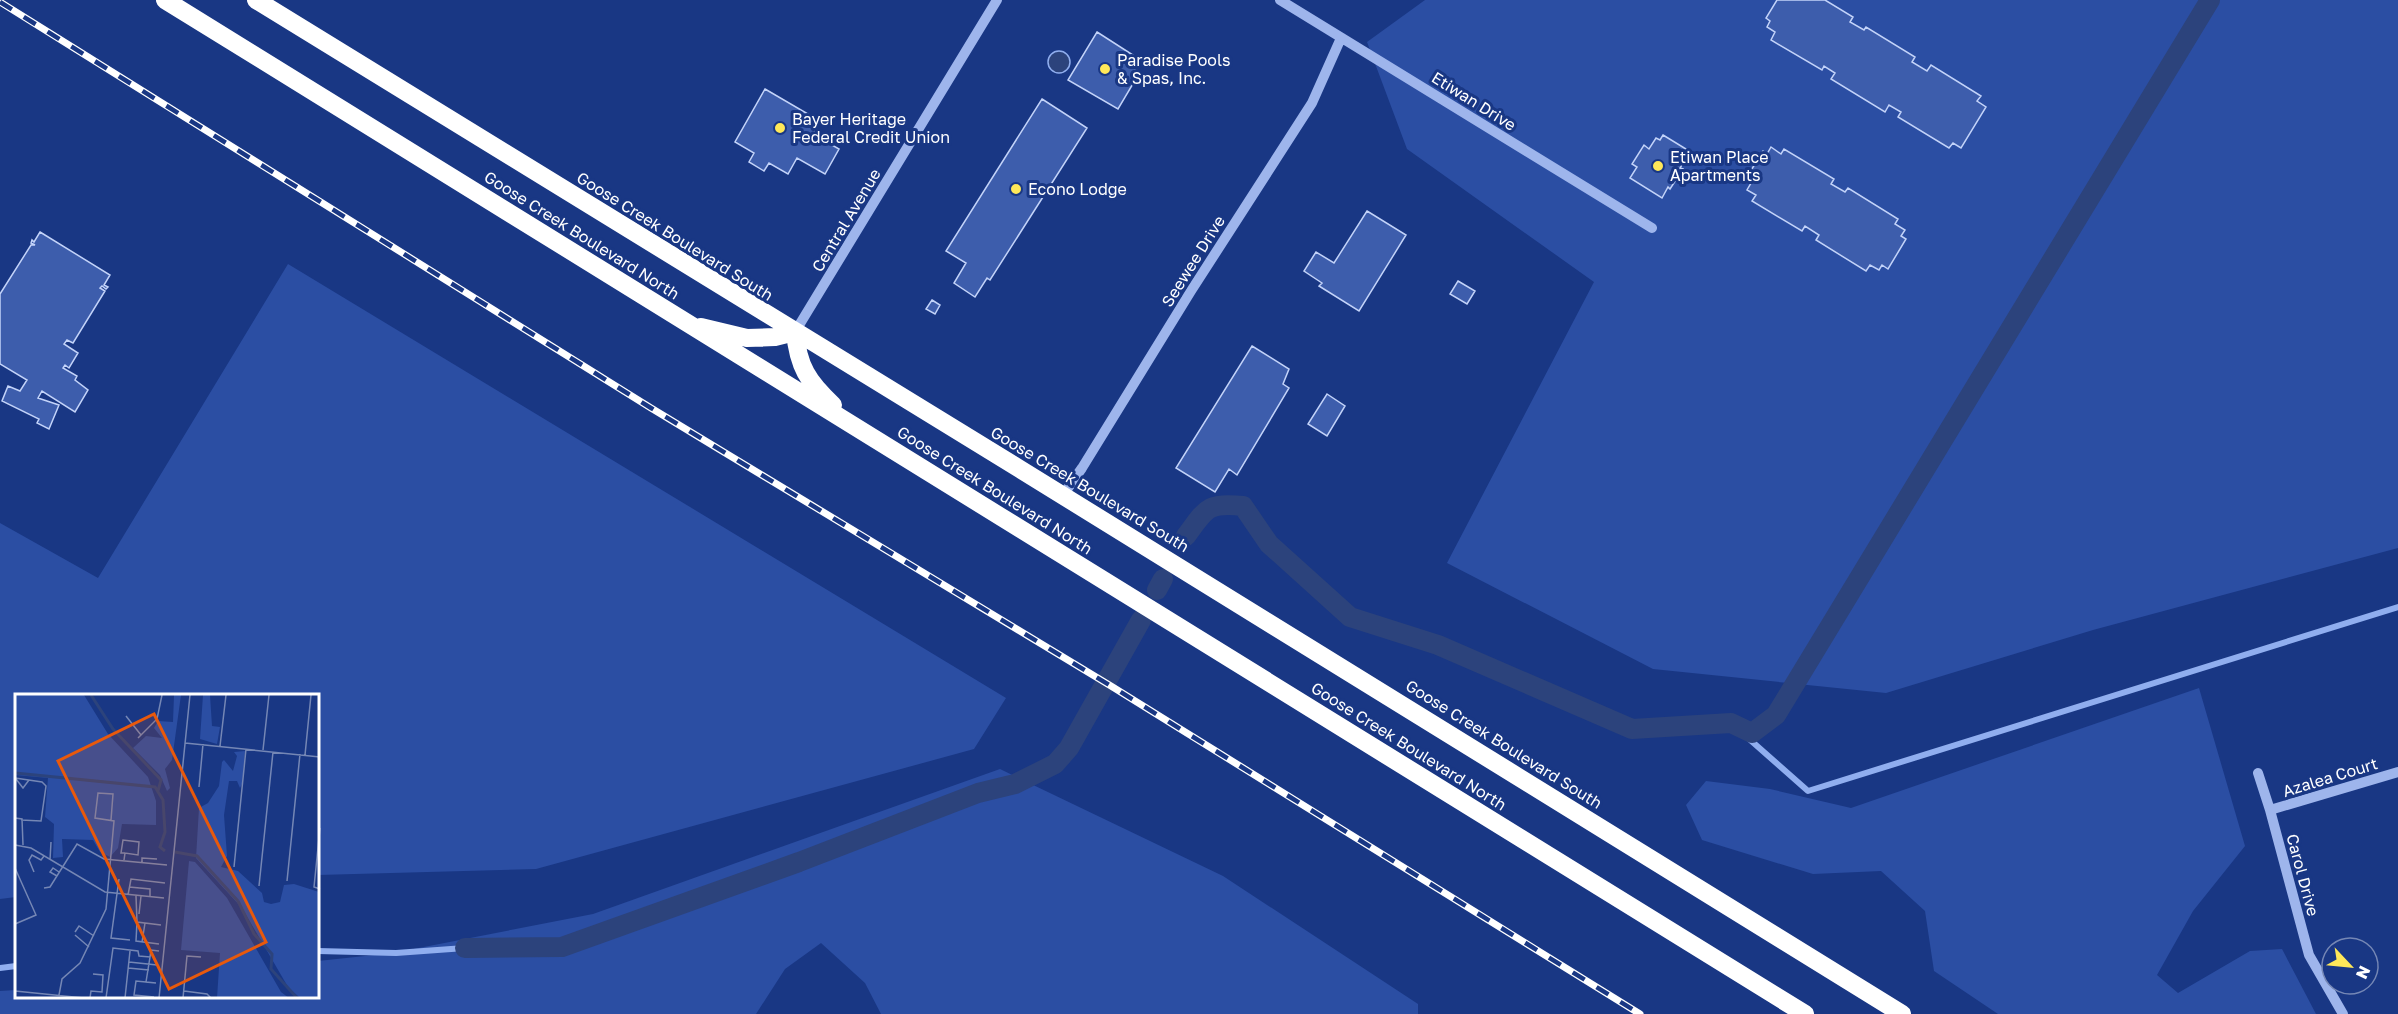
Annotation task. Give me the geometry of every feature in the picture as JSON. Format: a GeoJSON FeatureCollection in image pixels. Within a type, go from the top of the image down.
{"type":"FeatureCollection","features":[{"type":"Feature","properties":{"kind":"highway","name":"Goose Creek Boulevard North"},"geometry":{"type":"LineString","coordinates":[[165,0],[1805,1014]]}},
{"type":"Feature","properties":{"kind":"highway","name":"Goose Creek Boulevard South"},"geometry":{"type":"LineString","coordinates":[[256,0],[1063,495],[1902,1014]]}},
{"type":"Feature","properties":{"kind":"highway"},"geometry":{"type":"LineString","coordinates":[[690,325],[718,329],[747,338],[775,337],[795,332],[797,350],[806,378],[856,427]]}},
{"type":"Feature","properties":{"kind":"street","name":"Central Avenue"},"geometry":{"type":"LineString","coordinates":[[795,332],[998,0]]}},
{"type":"Feature","properties":{"kind":"street","name":"Etiwan Drive"},"geometry":{"type":"LineString","coordinates":[[1280,0],[1652,228]]}},
{"type":"Feature","properties":{"kind":"street","name":"Seewee Drive"},"geometry":{"type":"LineString","coordinates":[[1063,495],[1312,103],[1341,38]]}},
{"type":"Feature","properties":{"kind":"street","name":"Azalea Court"},"geometry":{"type":"LineString","coordinates":[[2270,810],[2398,772]]}},
{"type":"Feature","properties":{"kind":"street","name":"Carol Drive"},"geometry":{"type":"LineString","coordinates":[[2258,773],[2309,955],[2343,1014]]}},
{"type":"Feature","properties":{"kind":"shaded area"},"geometry":{"type":"Polygon","coordinates":[[[1425,0],[2398,0],[2398,548],[2093,630],[1886,693],[1653,669],[1447,563],[1594,282],[1407,149],[1367,42],[1425,0]]]}},
{"type":"Feature","properties":{"kind":"shaded area"},"geometry":{"type":"Polygon","coordinates":[[[1059,51],[1067,54],[1070,62],[1067,70],[1059,73],[1051,70],[1048,62],[1051,54],[1059,51]]]}},
{"type":"Feature","properties":{"kind":"shaded area"},"geometry":{"type":"Polygon","coordinates":[[[288,264],[1006,698],[974,749],[536,869],[320,875],[320,694],[15,694],[15,897],[0,899],[0,523],[98,578],[288,264]]]}},
{"type":"Feature","properties":{"kind":"shaded area"},"geometry":{"type":"Polygon","coordinates":[[[2199,688],[2245,846],[2193,911],[2157,975],[2178,993],[2250,951],[2282,949],[2316,1014],[1998,1014],[1934,971],[1925,911],[1881,871],[1813,874],[1702,840],[1686,805],[1706,781],[1770,789],[1851,808],[2199,688]]]}},
{"type":"Feature","properties":{"kind":"shaded area"},"geometry":{"type":"Polygon","coordinates":[[[1000,769],[1223,876],[1418,1004],[1418,1014],[881,1014],[865,983],[821,943],[785,969],[756,1014],[0,1014],[0,991],[15,990],[15,999],[320,999],[320,961],[393,953],[593,914],[1000,769]]]}},
{"type":"Feature","properties":{"kind":"building"},"geometry":{"type":"Polygon","coordinates":[[[1777,0],[1825,0],[1853,17],[1850,22],[1864,30],[1866,27],[1915,57],[1912,62],[1927,71],[1931,65],[1981,96],[1977,101],[1986,107],[1961,148],[1953,143],[1949,148],[1898,117],[1901,112],[1889,105],[1885,112],[1831,79],[1835,73],[1824,66],[1822,70],[1771,40],[1775,32],[1767,27],[1770,21],[1766,18],[1777,0]]]}},
{"type":"Feature","properties":{"kind":"building","name":"Paradise Pools & Spas, Inc."},"geometry":{"type":"Polygon","coordinates":[[[1097,32],[1136,57],[1130,66],[1140,72],[1118,109],[1068,80],[1097,32]]]}},
{"type":"Feature","properties":{"kind":"building","name":"Bayer Heritage Federal Credit Union"},"geometry":{"type":"Polygon","coordinates":[[[765,89],[820,121],[813,134],[839,149],[825,174],[797,158],[788,174],[769,163],[764,171],[749,162],[754,153],[735,142],[765,89]]]}},
{"type":"Feature","properties":{"kind":"building","name":"Econo Lodge"},"geometry":{"type":"Polygon","coordinates":[[[1042,99],[1087,128],[990,280],[987,278],[975,297],[954,283],[966,263],[946,251],[1042,99]]]}},
{"type":"Feature","properties":{"kind":"building","name":"Etiwan Place Apartments"},"geometry":{"type":"Polygon","coordinates":[[[1663,135],[1686,149],[1682,155],[1687,157],[1680,168],[1683,169],[1662,198],[1630,178],[1637,167],[1632,164],[1644,145],[1649,149],[1656,138],[1660,140],[1663,135]]]}},
{"type":"Feature","properties":{"kind":"building"},"geometry":{"type":"Polygon","coordinates":[[[1771,147],[1781,154],[1784,149],[1834,179],[1831,184],[1845,192],[1848,188],[1898,219],[1895,224],[1905,230],[1901,236],[1906,239],[1888,269],[1882,265],[1879,270],[1870,265],[1866,271],[1816,240],[1819,235],[1805,226],[1802,231],[1752,201],[1756,195],[1747,190],[1751,183],[1745,180],[1763,151],[1767,154],[1771,147]]]}},
{"type":"Feature","properties":{"kind":"building"},"geometry":{"type":"Polygon","coordinates":[[[1367,211],[1406,235],[1359,311],[1319,286],[1322,283],[1304,271],[1316,252],[1334,263],[1367,211]]]}},
{"type":"Feature","properties":{"kind":"building"},"geometry":{"type":"Polygon","coordinates":[[[40,232],[110,275],[104,285],[108,287],[100,288],[105,291],[73,343],[67,340],[64,344],[78,353],[69,368],[65,365],[63,368],[77,376],[75,380],[88,390],[75,412],[42,391],[38,398],[59,405],[49,429],[37,423],[39,419],[2,401],[8,386],[20,391],[27,380],[0,364],[0,294],[31,245],[35,245],[31,243],[32,240],[34,242],[40,232]]]}},
{"type":"Feature","properties":{"kind":"building"},"geometry":{"type":"Polygon","coordinates":[[[1458,281],[1475,291],[1467,304],[1450,294],[1458,281]]]}},
{"type":"Feature","properties":{"kind":"building"},"geometry":{"type":"Polygon","coordinates":[[[932,300],[940,305],[935,314],[926,309],[932,300]]]}},
{"type":"Feature","properties":{"kind":"building"},"geometry":{"type":"Polygon","coordinates":[[[1252,346],[1289,369],[1283,384],[1289,388],[1237,475],[1229,469],[1215,492],[1176,468],[1252,346]]]}},
{"type":"Feature","properties":{"kind":"building"},"geometry":{"type":"Polygon","coordinates":[[[1327,394],[1345,406],[1327,436],[1308,424],[1327,394]]]}},
{"type":"Feature","properties":{"kind":"waterway"},"geometry":{"type":"LineString","coordinates":[[1186,536],[1208,509],[1222,505],[1243,506],[1269,544],[1350,617],[1438,645],[1632,729],[1731,723],[1752,733],[1776,715],[2210,0]]}},
{"type":"Feature","properties":{"kind":"waterway"},"geometry":{"type":"LineString","coordinates":[[1157,590],[1163,579]]}},
{"type":"Feature","properties":{"kind":"waterway"},"geometry":{"type":"LineString","coordinates":[[1731,723],[1808,791],[2398,607]]}},
{"type":"Feature","properties":{"kind":"waterway"},"geometry":{"type":"LineString","coordinates":[[465,948],[562,947],[799,862],[978,793],[1015,784],[1055,764],[1069,748],[1141,620]]}},
{"type":"Feature","properties":{"kind":"waterway"},"geometry":{"type":"LineString","coordinates":[[320,951],[396,953],[465,948]]}},
{"type":"Feature","properties":{"kind":"waterway"},"geometry":{"type":"LineString","coordinates":[[0,968],[15,966]]}},
{"type":"Feature","properties":{"kind":"railway"},"geometry":{"type":"LineString","coordinates":[[0,2],[651,408],[1111,686],[1640,1014]]}},
{"type":"Feature","properties":{"kind":"place","name":"Paradise Pools & Spas, Inc."},"geometry":{"type":"Point","coordinates":[1105,69]}},
{"type":"Feature","properties":{"kind":"place","name":"Bayer Heritage Federal Credit Union"},"geometry":{"type":"Point","coordinates":[780,128]}},
{"type":"Feature","properties":{"kind":"place","name":"Etiwan Place Apartments"},"geometry":{"type":"Point","coordinates":[1658,166]}},
{"type":"Feature","properties":{"kind":"place","name":"Econo Lodge"},"geometry":{"type":"Point","coordinates":[1016,189]}}]}
